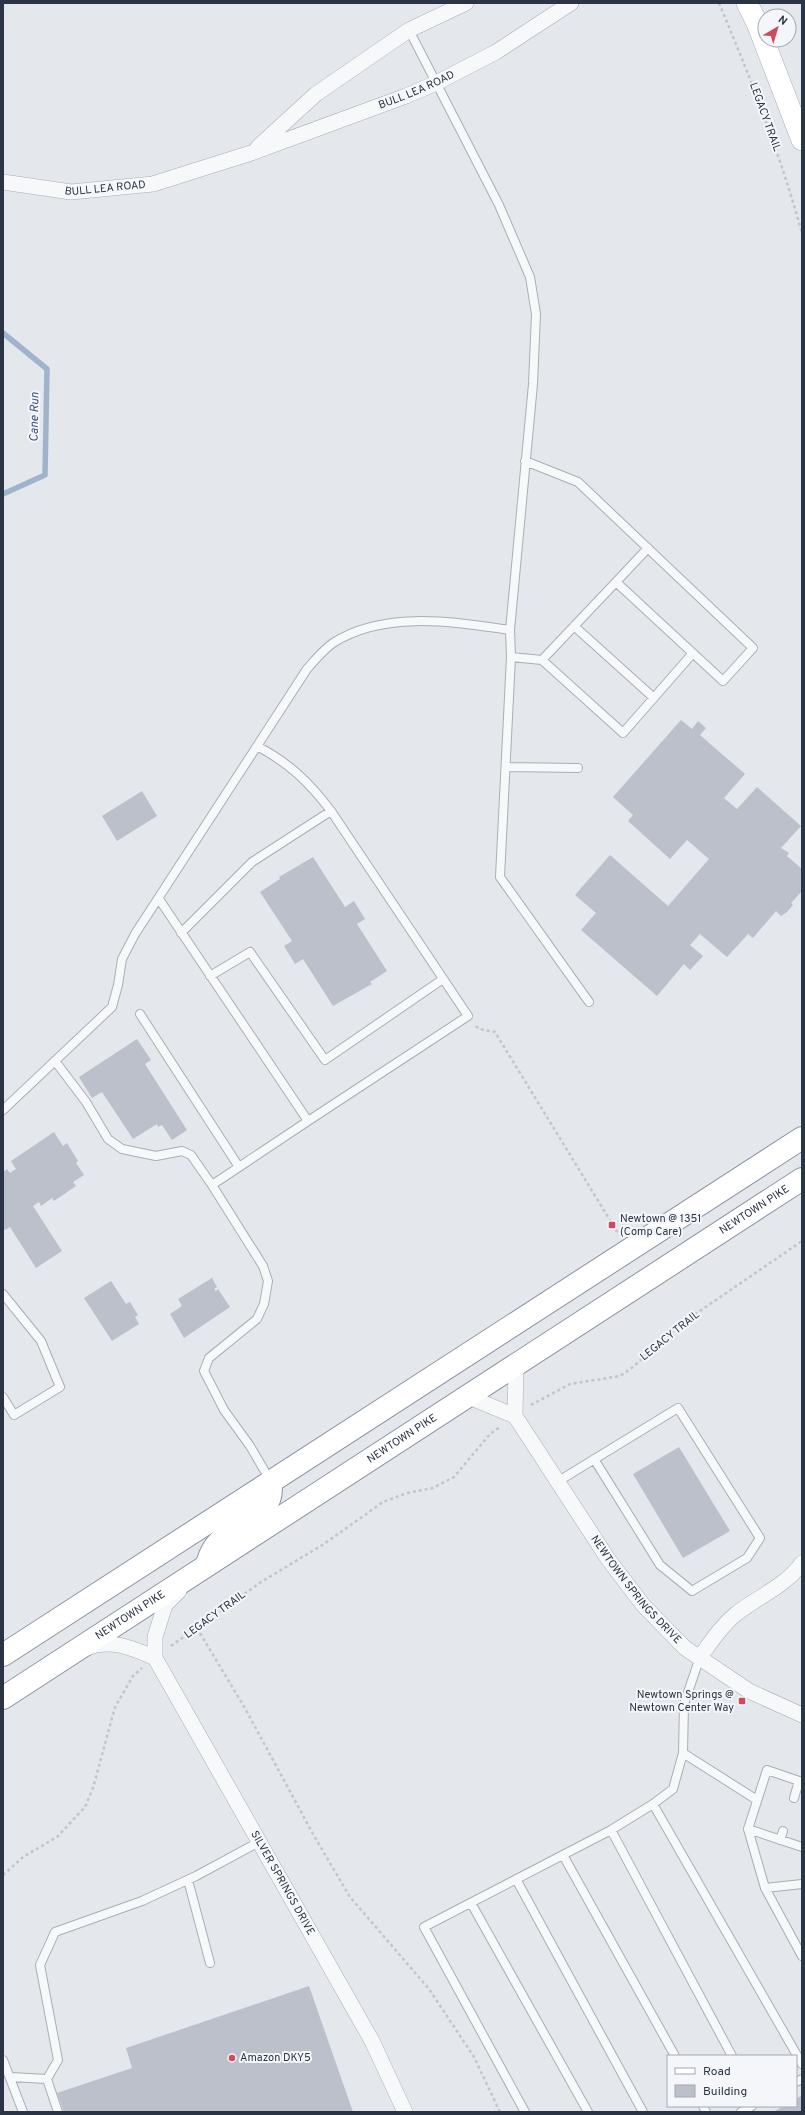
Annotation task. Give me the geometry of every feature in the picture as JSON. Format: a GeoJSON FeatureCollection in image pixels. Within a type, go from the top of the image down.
{"type":"FeatureCollection","features":[{"type":"Feature","properties":{"kind":"highway"},"geometry":{"type":"LineString","coordinates":[[3,1655],[802,1138]]}},
{"type":"Feature","properties":{"kind":"highway","name":"NEWTOWN PIKE"},"geometry":{"type":"LineString","coordinates":[[3,1698],[802,1179]]}},
{"type":"Feature","properties":{"kind":"highway"},"geometry":{"type":"LineString","coordinates":[[199,1571],[224,1536],[266,1506],[270,1496],[271,1483]]}},
{"type":"Feature","properties":{"kind":"main road"},"geometry":{"type":"LineString","coordinates":[[747,3],[757,23],[802,140]]}},
{"type":"Feature","properties":{"kind":"street","name":"BULL LEA ROAD"},"geometry":{"type":"LineString","coordinates":[[251,153],[316,94],[409,30],[466,3]]}},
{"type":"Feature","properties":{"kind":"street","name":"BULL LEA ROAD"},"geometry":{"type":"LineString","coordinates":[[9,183],[71,192],[153,184],[251,153],[406,96],[436,83],[496,52],[571,3]]}},
{"type":"Feature","properties":{"kind":"street"},"geometry":{"type":"LineString","coordinates":[[469,1396],[515,1416],[516,1365]]}},
{"type":"Feature","properties":{"kind":"street","name":"NEWTOWN SPRINGS DRIVE"},"geometry":{"type":"LineString","coordinates":[[515,1416],[608,1559],[643,1605],[685,1648],[749,1691],[802,1715]]}},
{"type":"Feature","properties":{"kind":"street"},"geometry":{"type":"LineString","coordinates":[[700,1657],[720,1630],[735,1615],[783,1582],[802,1563]]}},
{"type":"Feature","properties":{"kind":"street"},"geometry":{"type":"LineString","coordinates":[[72,1654],[94,1645],[117,1644],[154,1658],[155,1637],[166,1605],[199,1571]]}},
{"type":"Feature","properties":{"kind":"street","name":"SILVER SPRINGS DRIVE"},"geometry":{"type":"LineString","coordinates":[[154,1658],[372,2041],[405,2112]]}},
{"type":"Feature","properties":{"kind":"lane"},"geometry":{"type":"LineString","coordinates":[[409,30],[499,204],[530,277],[536,314],[533,384],[510,630],[511,657],[500,877],[590,1002]]}},
{"type":"Feature","properties":{"kind":"lane"},"geometry":{"type":"LineString","coordinates":[[525,461],[578,482],[753,648],[723,681],[616,582]]}},
{"type":"Feature","properties":{"kind":"lane"},"geometry":{"type":"LineString","coordinates":[[542,660],[648,548]]}},
{"type":"Feature","properties":{"kind":"lane"},"geometry":{"type":"LineString","coordinates":[[3,1110],[112,1007],[118,985],[122,959],[135,934],[307,669],[332,643],[357,630],[377,624],[411,621],[510,630]]}},
{"type":"Feature","properties":{"kind":"lane"},"geometry":{"type":"LineString","coordinates":[[574,626],[654,698]]}},
{"type":"Feature","properties":{"kind":"lane"},"geometry":{"type":"LineString","coordinates":[[511,657],[542,660],[623,732],[693,653]]}},
{"type":"Feature","properties":{"kind":"lane"},"geometry":{"type":"LineString","coordinates":[[212,1185],[468,1016],[330,811],[306,780],[281,758],[257,746]]}},
{"type":"Feature","properties":{"kind":"lane"},"geometry":{"type":"LineString","coordinates":[[506,767],[578,768]]}},
{"type":"Feature","properties":{"kind":"lane"},"geometry":{"type":"LineString","coordinates":[[181,933],[221,891],[252,862],[330,811]]}},
{"type":"Feature","properties":{"kind":"lane"},"geometry":{"type":"LineString","coordinates":[[159,899],[308,1121]]}},
{"type":"Feature","properties":{"kind":"lane"},"geometry":{"type":"LineString","coordinates":[[210,976],[250,952],[325,1060],[443,979]]}},
{"type":"Feature","properties":{"kind":"lane"},"geometry":{"type":"LineString","coordinates":[[140,1014],[239,1167]]}},
{"type":"Feature","properties":{"kind":"lane"},"geometry":{"type":"LineString","coordinates":[[55,1061],[86,1102],[108,1139],[122,1149],[156,1156],[173,1152],[187,1153],[191,1155],[212,1185],[263,1266],[268,1282],[264,1304],[257,1319],[209,1358],[204,1371],[224,1410],[250,1446],[271,1483]]}},
{"type":"Feature","properties":{"kind":"lane"},"geometry":{"type":"LineString","coordinates":[[3,1294],[41,1341],[60,1387],[14,1415],[3,1396]]}},
{"type":"Feature","properties":{"kind":"lane"},"geometry":{"type":"LineString","coordinates":[[557,1482],[594,1459],[678,1408],[760,1538],[747,1558],[692,1591],[660,1566],[594,1459]]}},
{"type":"Feature","properties":{"kind":"lane"},"geometry":{"type":"LineString","coordinates":[[525,2112],[424,1927],[611,1830],[653,1804],[673,1789],[682,1753],[684,1704],[700,1657]]}},
{"type":"Feature","properties":{"kind":"lane"},"geometry":{"type":"LineString","coordinates":[[682,1753],[757,1800]]}},
{"type":"Feature","properties":{"kind":"lane"},"geometry":{"type":"LineString","coordinates":[[794,1798],[801,1782],[767,1770],[748,1829],[765,1888],[802,1956]]}},
{"type":"Feature","properties":{"kind":"lane"},"geometry":{"type":"LineString","coordinates":[[653,1804],[797,2055]]}},
{"type":"Feature","properties":{"kind":"lane"},"geometry":{"type":"LineString","coordinates":[[748,1829],[802,1847]]}},
{"type":"Feature","properties":{"kind":"lane"},"geometry":{"type":"LineString","coordinates":[[611,1830],[731,2055]]}},
{"type":"Feature","properties":{"kind":"lane"},"geometry":{"type":"LineString","coordinates":[[780,1840],[783,1831]]}},
{"type":"Feature","properties":{"kind":"lane"},"geometry":{"type":"LineString","coordinates":[[58,2112],[47,2079],[58,2060],[40,1965],[55,1932],[142,1901],[188,1880],[258,1842]]}},
{"type":"Feature","properties":{"kind":"lane"},"geometry":{"type":"LineString","coordinates":[[563,1855],[674,2055]]}},
{"type":"Feature","properties":{"kind":"lane"},"geometry":{"type":"LineString","coordinates":[[516,1879],[643,2112]]}},
{"type":"Feature","properties":{"kind":"lane"},"geometry":{"type":"LineString","coordinates":[[188,1880],[210,1963]]}},
{"type":"Feature","properties":{"kind":"lane"},"geometry":{"type":"LineString","coordinates":[[765,1888],[802,1884]]}},
{"type":"Feature","properties":{"kind":"lane"},"geometry":{"type":"LineString","coordinates":[[471,1903],[588,2112]]}},
{"type":"Feature","properties":{"kind":"lane"},"geometry":{"type":"LineString","coordinates":[[797,2055],[802,2064]]}},
{"type":"Feature","properties":{"kind":"lane"},"geometry":{"type":"LineString","coordinates":[[3,2060],[11,2077],[23,2112]]}},
{"type":"Feature","properties":{"kind":"lane"},"geometry":{"type":"LineString","coordinates":[[11,2077],[47,2079]]}},
{"type":"Feature","properties":{"kind":"lane"},"geometry":{"type":"LineString","coordinates":[[741,2112],[750,2107]]}},
{"type":"Feature","properties":{"kind":"path","name":"LEGACY TRAIL"},"geometry":{"type":"LineString","coordinates":[[719,3],[758,98],[786,175],[802,233]]}},
{"type":"Feature","properties":{"kind":"path"},"geometry":{"type":"LineString","coordinates":[[468,1016],[479,1029],[495,1032],[619,1235]]}},
{"type":"Feature","properties":{"kind":"path","name":"LEGACY TRAIL"},"geometry":{"type":"LineString","coordinates":[[528,1407],[570,1384],[620,1376],[633,1367],[678,1326],[802,1241]]}},
{"type":"Feature","properties":{"kind":"path","name":"LEGACY TRAIL"},"geometry":{"type":"LineString","coordinates":[[3,1875],[23,1857],[57,1837],[85,1806],[93,1788],[115,1707],[133,1676],[154,1658],[261,1582],[324,1544],[383,1502],[407,1492],[433,1488],[454,1477],[490,1434],[502,1425]]}},
{"type":"Feature","properties":{"kind":"path"},"geometry":{"type":"LineString","coordinates":[[197,1628],[246,1710],[313,1834],[350,1897],[429,1989],[474,2057],[500,2112]]}},
{"type":"Feature","properties":{"kind":"building"},"geometry":{"type":"Polygon","coordinates":[[[681,720],[692,729],[698,721],[706,728],[700,735],[745,774],[724,798],[737,809],[757,787],[801,826],[781,848],[789,853],[787,856],[802,869],[802,891],[791,903],[793,905],[787,912],[781,916],[776,911],[753,938],[748,934],[727,957],[700,934],[690,945],[703,956],[690,970],[684,964],[657,996],[581,930],[596,913],[575,895],[610,855],[668,906],[709,859],[687,840],[670,859],[628,821],[633,815],[613,797],[681,720]]]}},
{"type":"Feature","properties":{"kind":"building"},"geometry":{"type":"Polygon","coordinates":[[[142,791],[157,816],[117,841],[102,816],[142,791]]]}},
{"type":"Feature","properties":{"kind":"building"},"geometry":{"type":"Polygon","coordinates":[[[313,857],[345,907],[354,901],[365,919],[357,924],[387,971],[370,982],[372,984],[333,1006],[303,959],[295,964],[284,946],[292,941],[260,892],[280,879],[279,877],[313,857]]]}},
{"type":"Feature","properties":{"kind":"building"},"geometry":{"type":"Polygon","coordinates":[[[137,1039],[151,1060],[145,1064],[187,1130],[172,1140],[162,1125],[158,1127],[157,1124],[133,1139],[102,1092],[92,1098],[79,1077],[137,1039]]]}},
{"type":"Feature","properties":{"kind":"building"},"geometry":{"type":"Polygon","coordinates":[[[54,1132],[63,1146],[67,1143],[78,1161],[76,1163],[84,1175],[73,1182],[76,1186],[54,1201],[52,1198],[41,1206],[39,1202],[33,1206],[62,1251],[36,1268],[10,1227],[5,1230],[3,1227],[3,1172],[7,1169],[10,1173],[16,1169],[11,1161],[54,1132]]]}},
{"type":"Feature","properties":{"kind":"building"},"geometry":{"type":"Polygon","coordinates":[[[212,1278],[217,1287],[214,1289],[216,1291],[218,1289],[230,1307],[184,1338],[170,1314],[182,1306],[178,1299],[212,1278]]]}},
{"type":"Feature","properties":{"kind":"building"},"geometry":{"type":"Polygon","coordinates":[[[111,1281],[126,1304],[130,1302],[138,1315],[135,1317],[139,1324],[112,1341],[84,1298],[111,1281]]]}},
{"type":"Feature","properties":{"kind":"building"},"geometry":{"type":"Polygon","coordinates":[[[679,1447],[730,1531],[683,1558],[633,1474],[679,1447]]]}},
{"type":"Feature","properties":{"kind":"building","name":"Amazon DKY5"},"geometry":{"type":"Polygon","coordinates":[[[309,1986],[353,2112],[64,2112],[57,2093],[132,2068],[126,2048],[309,1986]]]}},
{"type":"Feature","properties":{"kind":"building"},"geometry":{"type":"Polygon","coordinates":[[[802,2095],[802,2112],[773,2112],[782,2107],[797,2107],[797,2098],[802,2095]]]}},
{"type":"Feature","properties":{"kind":"waterway","name":"Cane Run"},"geometry":{"type":"LineString","coordinates":[[3,333],[47,369],[45,475],[3,494]]}},
{"type":"Feature","properties":{"kind":"place","name":"Newtown @ 1351 (Comp Care)"},"geometry":{"type":"Point","coordinates":[612,1225]}},
{"type":"Feature","properties":{"kind":"place","name":"Newtown Springs @ Newtown Center Way"},"geometry":{"type":"Point","coordinates":[742,1701]}},
{"type":"Feature","properties":{"kind":"place","name":"Amazon DKY5"},"geometry":{"type":"Point","coordinates":[232,2058]}}]}
